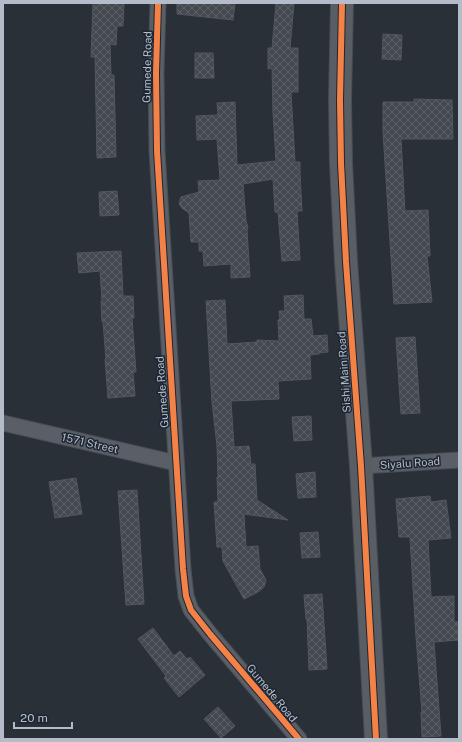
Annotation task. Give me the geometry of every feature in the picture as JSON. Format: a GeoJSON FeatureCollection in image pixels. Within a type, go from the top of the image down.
{"type":"FeatureCollection","features":[{"type":"Feature","properties":{"kind":"street","name":"Gumede Road"},"geometry":{"type":"LineString","coordinates":[[158,3],[156,73],[157,152],[176,463],[186,596],[191,610],[299,739]]}},
{"type":"Feature","properties":{"kind":"street","name":"Sishi Main Road"},"geometry":{"type":"LineString","coordinates":[[342,3],[340,100],[341,170],[346,270],[361,466],[376,739]]}},
{"type":"Feature","properties":{"kind":"street","name":"1571 Street"},"geometry":{"type":"LineString","coordinates":[[3,423],[176,463]]}},
{"type":"Feature","properties":{"kind":"street","name":"Siyalu Road"},"geometry":{"type":"LineString","coordinates":[[361,466],[459,460]]}},
{"type":"Feature","properties":{"kind":"building"},"geometry":{"type":"Polygon","coordinates":[[[93,3],[124,3],[123,26],[117,26],[116,45],[110,44],[111,75],[114,75],[116,157],[97,158],[95,57],[91,57],[93,3]]]}},
{"type":"Feature","properties":{"kind":"building"},"geometry":{"type":"Polygon","coordinates":[[[177,3],[235,3],[233,20],[177,14],[177,3]]]}},
{"type":"Feature","properties":{"kind":"building"},"geometry":{"type":"Polygon","coordinates":[[[276,3],[294,3],[290,48],[298,48],[298,92],[291,92],[295,162],[300,162],[302,211],[297,211],[300,260],[282,261],[278,212],[275,212],[273,179],[243,184],[246,221],[248,227],[250,277],[231,278],[231,264],[204,266],[203,251],[199,251],[199,242],[191,242],[189,213],[179,204],[181,197],[199,192],[198,181],[220,180],[217,139],[197,140],[196,116],[218,115],[217,103],[235,102],[237,165],[276,161],[272,68],[268,69],[268,48],[272,48],[276,3]]]}},
{"type":"Feature","properties":{"kind":"building"},"geometry":{"type":"Polygon","coordinates":[[[383,34],[402,35],[401,60],[382,59],[383,34]]]}},
{"type":"Feature","properties":{"kind":"building"},"geometry":{"type":"Polygon","coordinates":[[[195,53],[213,53],[214,78],[195,78],[195,53]]]}},
{"type":"Feature","properties":{"kind":"building"},"geometry":{"type":"Polygon","coordinates":[[[414,99],[452,100],[453,139],[401,139],[405,211],[428,210],[430,256],[427,256],[432,302],[394,304],[383,132],[383,102],[414,102],[414,99]]]}},
{"type":"Feature","properties":{"kind":"building"},"geometry":{"type":"Polygon","coordinates":[[[117,191],[119,215],[100,216],[99,192],[117,191]]]}},
{"type":"Feature","properties":{"kind":"building"},"geometry":{"type":"Polygon","coordinates":[[[121,251],[123,296],[133,296],[134,318],[132,318],[136,372],[133,372],[135,396],[108,398],[102,322],[100,271],[79,273],[77,253],[121,251]]]}},
{"type":"Feature","properties":{"kind":"building"},"geometry":{"type":"Polygon","coordinates":[[[303,295],[304,319],[311,319],[313,336],[327,335],[328,352],[310,355],[311,379],[278,381],[279,399],[231,401],[234,447],[249,446],[251,464],[255,464],[257,500],[288,520],[244,514],[246,547],[258,546],[260,569],[266,580],[264,587],[258,592],[244,599],[223,561],[222,547],[217,547],[214,502],[218,502],[217,446],[212,402],[206,301],[225,300],[227,344],[257,342],[257,340],[279,341],[279,311],[285,311],[284,296],[303,295]]]}},
{"type":"Feature","properties":{"kind":"building"},"geometry":{"type":"Polygon","coordinates":[[[415,337],[420,413],[401,414],[396,338],[415,337]]]}},
{"type":"Feature","properties":{"kind":"building"},"geometry":{"type":"Polygon","coordinates":[[[311,416],[312,440],[294,441],[292,417],[311,416]]]}},
{"type":"Feature","properties":{"kind":"building"},"geometry":{"type":"Polygon","coordinates":[[[315,472],[316,497],[298,498],[296,474],[315,472]]]}},
{"type":"Feature","properties":{"kind":"building"},"geometry":{"type":"Polygon","coordinates":[[[76,478],[82,514],[55,518],[49,482],[76,478]]]}},
{"type":"Feature","properties":{"kind":"building"},"geometry":{"type":"Polygon","coordinates":[[[137,490],[144,604],[126,605],[118,491],[137,490]]]}},
{"type":"Feature","properties":{"kind":"building"},"geometry":{"type":"Polygon","coordinates":[[[430,496],[431,502],[446,500],[451,538],[428,540],[431,597],[454,596],[454,622],[459,622],[459,640],[434,642],[441,736],[422,737],[422,712],[410,537],[399,537],[396,499],[430,496]]]}},
{"type":"Feature","properties":{"kind":"building"},"geometry":{"type":"Polygon","coordinates":[[[318,532],[320,557],[302,558],[300,533],[318,532]]]}},
{"type":"Feature","properties":{"kind":"building"},"geometry":{"type":"Polygon","coordinates":[[[322,594],[327,669],[309,670],[307,619],[304,595],[322,594]]]}},
{"type":"Feature","properties":{"kind":"building"},"geometry":{"type":"Polygon","coordinates":[[[153,628],[174,656],[180,651],[187,659],[190,657],[205,675],[179,697],[164,678],[166,676],[138,639],[153,628]]]}},
{"type":"Feature","properties":{"kind":"building"},"geometry":{"type":"Polygon","coordinates":[[[218,707],[235,726],[221,738],[204,719],[218,707]]]}},
{"type":"Feature","properties":{"kind":"cycle path"},"geometry":{"type":"LineString","coordinates":[[158,3],[156,73],[157,151],[183,569],[186,596],[191,610],[299,739]]}},
{"type":"Feature","properties":{"kind":"cycle path"},"geometry":{"type":"LineString","coordinates":[[342,3],[340,100],[341,163],[346,262],[361,466],[376,739]]}}]}
